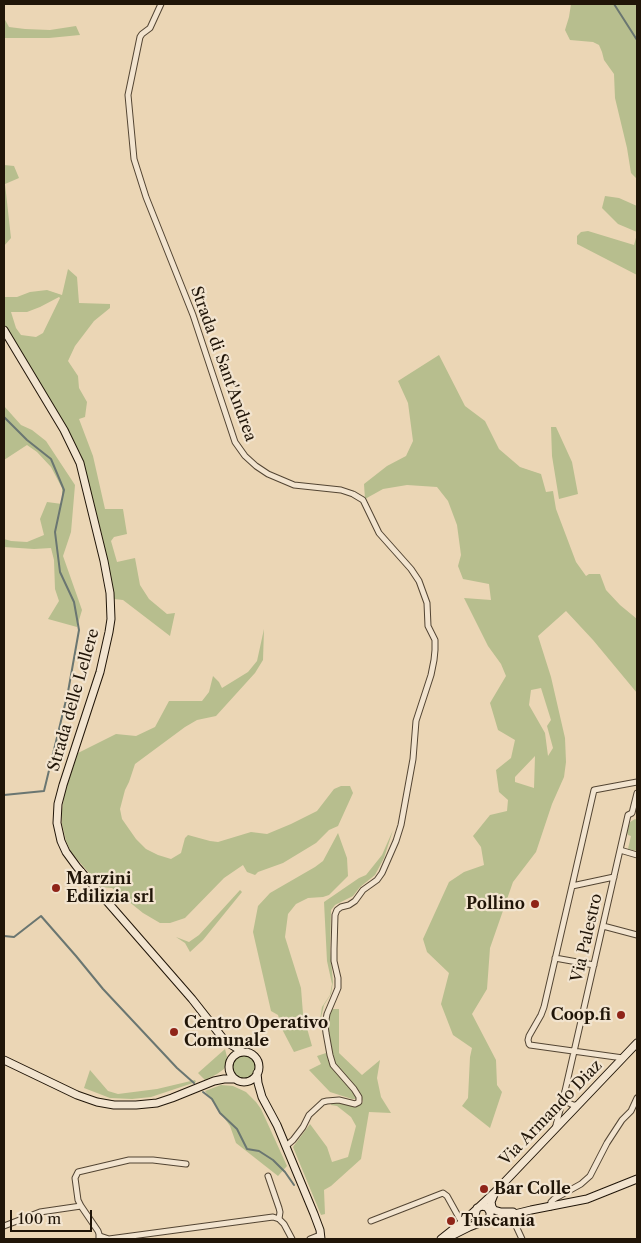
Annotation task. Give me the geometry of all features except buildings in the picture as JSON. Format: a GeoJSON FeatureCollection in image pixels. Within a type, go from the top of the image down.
{"type":"FeatureCollection","features":[{"type":"Feature","properties":{"kind":"street","name":"Strada di Sant'Andrea"},"geometry":{"type":"LineString","coordinates":[[161,4],[150,28],[140,37],[128,95],[134,159],[146,197],[193,315],[235,442],[250,461],[268,474],[294,485],[341,490],[363,500],[379,533],[411,569],[419,581],[427,604],[428,626],[435,640],[431,675],[416,721],[413,759],[401,826],[396,842],[378,880],[363,890],[355,901],[341,907],[335,914],[334,961],[338,988],[327,1014],[325,1025],[333,1065],[354,1089],[358,1095],[358,1102],[355,1104],[337,1100],[323,1102],[309,1115],[303,1127],[286,1146]]}},
{"type":"Feature","properties":{"kind":"street","name":"Strada delle Lellere"},"geometry":{"type":"LineString","coordinates":[[4,330],[64,430],[80,464],[110,593],[111,620],[102,664],[60,798],[57,817],[61,841],[78,869],[192,999],[226,1041],[243,1052]]}},
{"type":"Feature","properties":{"kind":"street","name":"Via Palestro"},"geometry":{"type":"LineString","coordinates":[[574,1052],[530,1045],[528,1037],[542,1011],[594,790],[637,782]]}},
{"type":"Feature","properties":{"kind":"street","name":"Via Palestro"},"geometry":{"type":"LineString","coordinates":[[554,1129],[574,1052],[628,815],[635,814],[637,793]]}},
{"type":"Feature","properties":{"kind":"street"},"geometry":{"type":"LineString","coordinates":[[620,850],[637,855]]}},
{"type":"Feature","properties":{"kind":"street"},"geometry":{"type":"LineString","coordinates":[[572,886],[614,877]]}},
{"type":"Feature","properties":{"kind":"street"},"geometry":{"type":"LineString","coordinates":[[602,926],[637,935]]}},
{"type":"Feature","properties":{"kind":"street"},"geometry":{"type":"LineString","coordinates":[[555,958],[594,965]]}},
{"type":"Feature","properties":{"kind":"street","name":"Strada delle Lellere"},"geometry":{"type":"LineString","coordinates":[[226,1041],[230,1053],[229,1064]]}},
{"type":"Feature","properties":{"kind":"street","name":"Via Armando Diaz"},"geometry":{"type":"LineString","coordinates":[[443,1239],[496,1191],[637,1043]]}},
{"type":"Feature","properties":{"kind":"street"},"geometry":{"type":"LineString","coordinates":[[214,1081],[224,1073],[235,1055],[243,1052],[252,1055],[256,1059],[258,1083],[262,1097],[286,1146],[316,1218],[321,1237],[310,1239]]}},
{"type":"Feature","properties":{"kind":"street"},"geometry":{"type":"LineString","coordinates":[[574,1052],[623,1058]]}},
{"type":"Feature","properties":{"kind":"street"},"geometry":{"type":"LineString","coordinates":[[4,1060],[76,1095],[102,1103],[140,1105],[161,1102],[214,1081],[224,1079],[235,1079],[243,1082],[251,1086],[262,1097]]}},
{"type":"Feature","properties":{"kind":"street"},"geometry":{"type":"LineString","coordinates":[[229,1064],[230,1072],[235,1079]]}},
{"type":"Feature","properties":{"kind":"street"},"geometry":{"type":"LineString","coordinates":[[243,1082],[252,1080],[257,1074]]}},
{"type":"Feature","properties":{"kind":"street"},"geometry":{"type":"LineString","coordinates":[[565,1090],[567,1102],[571,1105],[578,1104]]}},
{"type":"Feature","properties":{"kind":"street"},"geometry":{"type":"LineString","coordinates":[[550,1207],[554,1199],[587,1179],[612,1135],[631,1111],[637,1098]]}},
{"type":"Feature","properties":{"kind":"street"},"geometry":{"type":"LineString","coordinates":[[186,1164],[153,1160],[129,1160],[79,1171],[75,1179],[78,1198],[96,1227],[99,1238],[109,1239],[273,1217],[279,1219],[284,1224],[292,1239]]}},
{"type":"Feature","properties":{"kind":"street"},"geometry":{"type":"LineString","coordinates":[[268,1176],[280,1210],[279,1219]]}},
{"type":"Feature","properties":{"kind":"street"},"geometry":{"type":"LineString","coordinates":[[496,1191],[491,1202],[494,1210],[505,1212],[531,1210],[593,1197],[637,1179]]}},
{"type":"Feature","properties":{"kind":"street"},"geometry":{"type":"LineString","coordinates":[[371,1221],[444,1193],[462,1223],[469,1227]]}},
{"type":"Feature","properties":{"kind":"street"},"geometry":{"type":"LineString","coordinates":[[4,1226],[40,1212],[82,1206]]}},
{"type":"Feature","properties":{"kind":"street"},"geometry":{"type":"LineString","coordinates":[[483,1206],[488,1208],[490,1215],[485,1222],[477,1220],[475,1215],[477,1208],[483,1206]]}},
{"type":"Feature","properties":{"kind":"street","name":"Via Armando Diaz"},"geometry":{"type":"LineString","coordinates":[[443,1239],[469,1227],[531,1210]]}},
{"type":"Feature","properties":{"kind":"street"},"geometry":{"type":"LineString","coordinates":[[513,1215],[522,1239]]}},
{"type":"Feature","properties":{"kind":"green space"},"geometry":{"type":"Polygon","coordinates":[[[571,4],[637,4],[637,179],[631,173],[615,98],[614,74],[604,60],[599,45],[593,42],[570,40],[565,30],[571,4]]]}},
{"type":"Feature","properties":{"kind":"green space"},"geometry":{"type":"Polygon","coordinates":[[[4,18],[9,27],[25,29],[50,30],[76,26],[80,35],[49,38],[4,38],[4,18]]]}},
{"type":"Feature","properties":{"kind":"green space"},"geometry":{"type":"Polygon","coordinates":[[[4,165],[14,166],[19,178],[5,184],[11,238],[4,246],[4,165]]]}},
{"type":"Feature","properties":{"kind":"green space"},"geometry":{"type":"Polygon","coordinates":[[[605,196],[619,198],[637,206],[637,232],[618,224],[602,208],[605,196]]]}},
{"type":"Feature","properties":{"kind":"green space"},"geometry":{"type":"Polygon","coordinates":[[[588,231],[634,245],[637,234],[637,275],[577,244],[577,236],[581,232],[588,231]]]}},
{"type":"Feature","properties":{"kind":"green space"},"geometry":{"type":"Polygon","coordinates":[[[68,269],[77,277],[79,303],[110,304],[110,308],[94,321],[75,346],[68,361],[78,376],[79,388],[87,402],[85,417],[79,419],[93,456],[105,509],[123,509],[127,534],[114,537],[111,541],[117,562],[135,558],[140,585],[149,599],[167,614],[175,613],[170,636],[123,600],[114,599],[103,539],[81,455],[64,423],[4,324],[4,297],[17,297],[30,292],[47,290],[62,295],[68,269]],[[60,298],[27,312],[11,312],[16,328],[21,335],[36,337],[43,333],[60,298]]]}},
{"type":"Feature","properties":{"kind":"green space"},"geometry":{"type":"Polygon","coordinates":[[[439,355],[465,406],[485,421],[499,449],[520,467],[541,474],[546,492],[553,491],[556,509],[576,562],[586,576],[589,574],[600,574],[606,590],[637,619],[637,693],[566,611],[538,636],[551,677],[565,738],[566,762],[564,777],[552,804],[536,852],[513,882],[490,948],[487,989],[472,1014],[496,1060],[497,1085],[502,1092],[490,1128],[462,1106],[468,1098],[472,1048],[453,1035],[441,1004],[449,973],[427,952],[423,939],[449,882],[464,872],[484,865],[481,847],[473,836],[490,815],[507,811],[508,800],[499,792],[496,770],[511,758],[515,740],[498,730],[490,703],[506,676],[501,664],[488,646],[464,598],[491,600],[489,584],[463,579],[458,566],[461,555],[457,525],[448,501],[437,487],[407,485],[383,489],[365,499],[364,484],[387,466],[406,456],[413,441],[408,403],[398,381],[439,355]],[[541,688],[531,690],[529,705],[545,733],[548,756],[553,748],[547,726],[551,720],[541,688]],[[535,756],[515,777],[515,782],[534,788],[535,756]]]}},
{"type":"Feature","properties":{"kind":"green space"},"geometry":{"type":"Polygon","coordinates":[[[4,406],[21,425],[32,430],[46,441],[75,485],[71,532],[63,556],[82,610],[77,627],[48,619],[59,601],[55,589],[54,560],[51,548],[4,547],[4,539],[27,542],[44,535],[40,519],[47,502],[62,504],[62,488],[51,467],[37,452],[27,445],[4,460],[4,406]]]}},
{"type":"Feature","properties":{"kind":"green space"},"geometry":{"type":"Polygon","coordinates":[[[551,427],[556,427],[572,462],[578,494],[559,499],[552,456],[551,427]]]}},
{"type":"Feature","properties":{"kind":"green space"},"geometry":{"type":"Polygon","coordinates":[[[264,629],[263,660],[255,673],[216,716],[197,720],[185,727],[135,764],[120,809],[122,819],[136,839],[146,849],[171,859],[181,853],[185,838],[188,835],[218,842],[251,832],[267,834],[317,811],[334,789],[341,786],[350,786],[353,793],[338,826],[329,830],[316,843],[283,863],[258,872],[255,875],[247,872],[243,865],[224,878],[185,918],[170,923],[160,923],[143,913],[112,888],[101,887],[71,852],[62,824],[62,810],[65,792],[78,753],[116,734],[136,736],[155,727],[169,701],[202,701],[209,692],[213,676],[222,688],[248,672],[257,661],[264,629]]]}},
{"type":"Feature","properties":{"kind":"green space"},"geometry":{"type":"Polygon","coordinates":[[[635,819],[637,820],[637,851],[628,849],[631,836],[627,832],[630,822],[635,819]]]}},
{"type":"Feature","properties":{"kind":"green space"},"geometry":{"type":"Polygon","coordinates":[[[393,830],[384,858],[375,875],[360,887],[353,896],[335,905],[331,910],[330,950],[333,982],[331,994],[324,1005],[319,1026],[322,1007],[330,995],[332,984],[327,961],[324,902],[366,875],[382,855],[393,830]]]}},
{"type":"Feature","properties":{"kind":"green space"},"geometry":{"type":"Polygon","coordinates":[[[338,833],[347,858],[348,876],[329,895],[308,898],[296,904],[288,914],[285,937],[301,988],[303,1014],[312,1046],[294,1052],[283,1031],[278,1015],[271,1011],[253,932],[258,906],[270,893],[323,861],[338,833]]]}},
{"type":"Feature","properties":{"kind":"green space"},"geometry":{"type":"Polygon","coordinates":[[[240,890],[242,892],[203,940],[190,952],[185,943],[176,937],[189,942],[199,935],[240,890]]]}},
{"type":"Feature","properties":{"kind":"green space"},"geometry":{"type":"Polygon","coordinates":[[[332,1009],[339,1009],[339,1053],[362,1075],[380,1060],[377,1078],[381,1097],[391,1113],[369,1112],[361,1159],[324,1190],[325,1214],[321,1215],[293,1147],[310,1124],[327,1147],[332,1162],[348,1157],[356,1126],[351,1117],[337,1106],[331,1105],[332,1102],[356,1107],[363,1102],[359,1091],[334,1063],[327,1020],[332,1009]]]}},
{"type":"Feature","properties":{"kind":"green space"},"geometry":{"type":"Polygon","coordinates":[[[225,1049],[227,1062],[224,1069],[205,1080],[198,1073],[225,1049]]]}},
{"type":"Feature","properties":{"kind":"green space"},"geometry":{"type":"Polygon","coordinates":[[[326,1053],[333,1070],[345,1081],[356,1099],[330,1092],[309,1070],[321,1064],[317,1056],[326,1053]]]}},
{"type":"Feature","properties":{"kind":"green space"},"geometry":{"type":"Polygon","coordinates":[[[244,1055],[249,1056],[255,1062],[255,1072],[249,1078],[244,1079],[239,1078],[233,1072],[232,1067],[233,1062],[239,1056],[244,1055]]]}},
{"type":"Feature","properties":{"kind":"green space"},"geometry":{"type":"Polygon","coordinates":[[[90,1070],[108,1091],[118,1094],[157,1089],[195,1080],[196,1082],[151,1097],[132,1099],[110,1098],[84,1088],[90,1070]]]}},
{"type":"Feature","properties":{"kind":"green space"},"geometry":{"type":"Polygon","coordinates":[[[221,1085],[233,1086],[246,1092],[261,1109],[287,1166],[278,1176],[236,1143],[230,1126],[205,1091],[221,1085]]]}},
{"type":"Feature","properties":{"kind":"waterway"},"geometry":{"type":"LineString","coordinates":[[614,4],[637,40]]}},
{"type":"Feature","properties":{"kind":"waterway"},"geometry":{"type":"LineString","coordinates":[[4,417],[27,440],[51,459],[64,490],[55,532],[60,572],[74,602],[79,630],[68,692],[44,791],[4,795]]}},
{"type":"Feature","properties":{"kind":"waterway"},"geometry":{"type":"LineString","coordinates":[[4,936],[14,937],[41,916],[103,989],[177,1068],[194,1083]]}},
{"type":"Feature","properties":{"kind":"waterway"},"geometry":{"type":"LineString","coordinates":[[203,1092],[212,1099],[220,1113],[237,1129],[247,1149],[259,1151],[273,1160],[294,1185]]}},
{"type":"Feature","properties":{"kind":"place","name":"Marzini Edilizia srl"},"geometry":{"type":"Point","coordinates":[56,888]}},
{"type":"Feature","properties":{"kind":"place","name":"Pollino"},"geometry":{"type":"Point","coordinates":[535,904]}},
{"type":"Feature","properties":{"kind":"place","name":"Coop.fi"},"geometry":{"type":"Point","coordinates":[621,1015]}},
{"type":"Feature","properties":{"kind":"place","name":"Centro Operativo Comunale"},"geometry":{"type":"Point","coordinates":[174,1032]}},
{"type":"Feature","properties":{"kind":"place","name":"Bar Colle"},"geometry":{"type":"Point","coordinates":[484,1189]}},
{"type":"Feature","properties":{"kind":"place","name":"Tuscania"},"geometry":{"type":"Point","coordinates":[451,1221]}}]}
